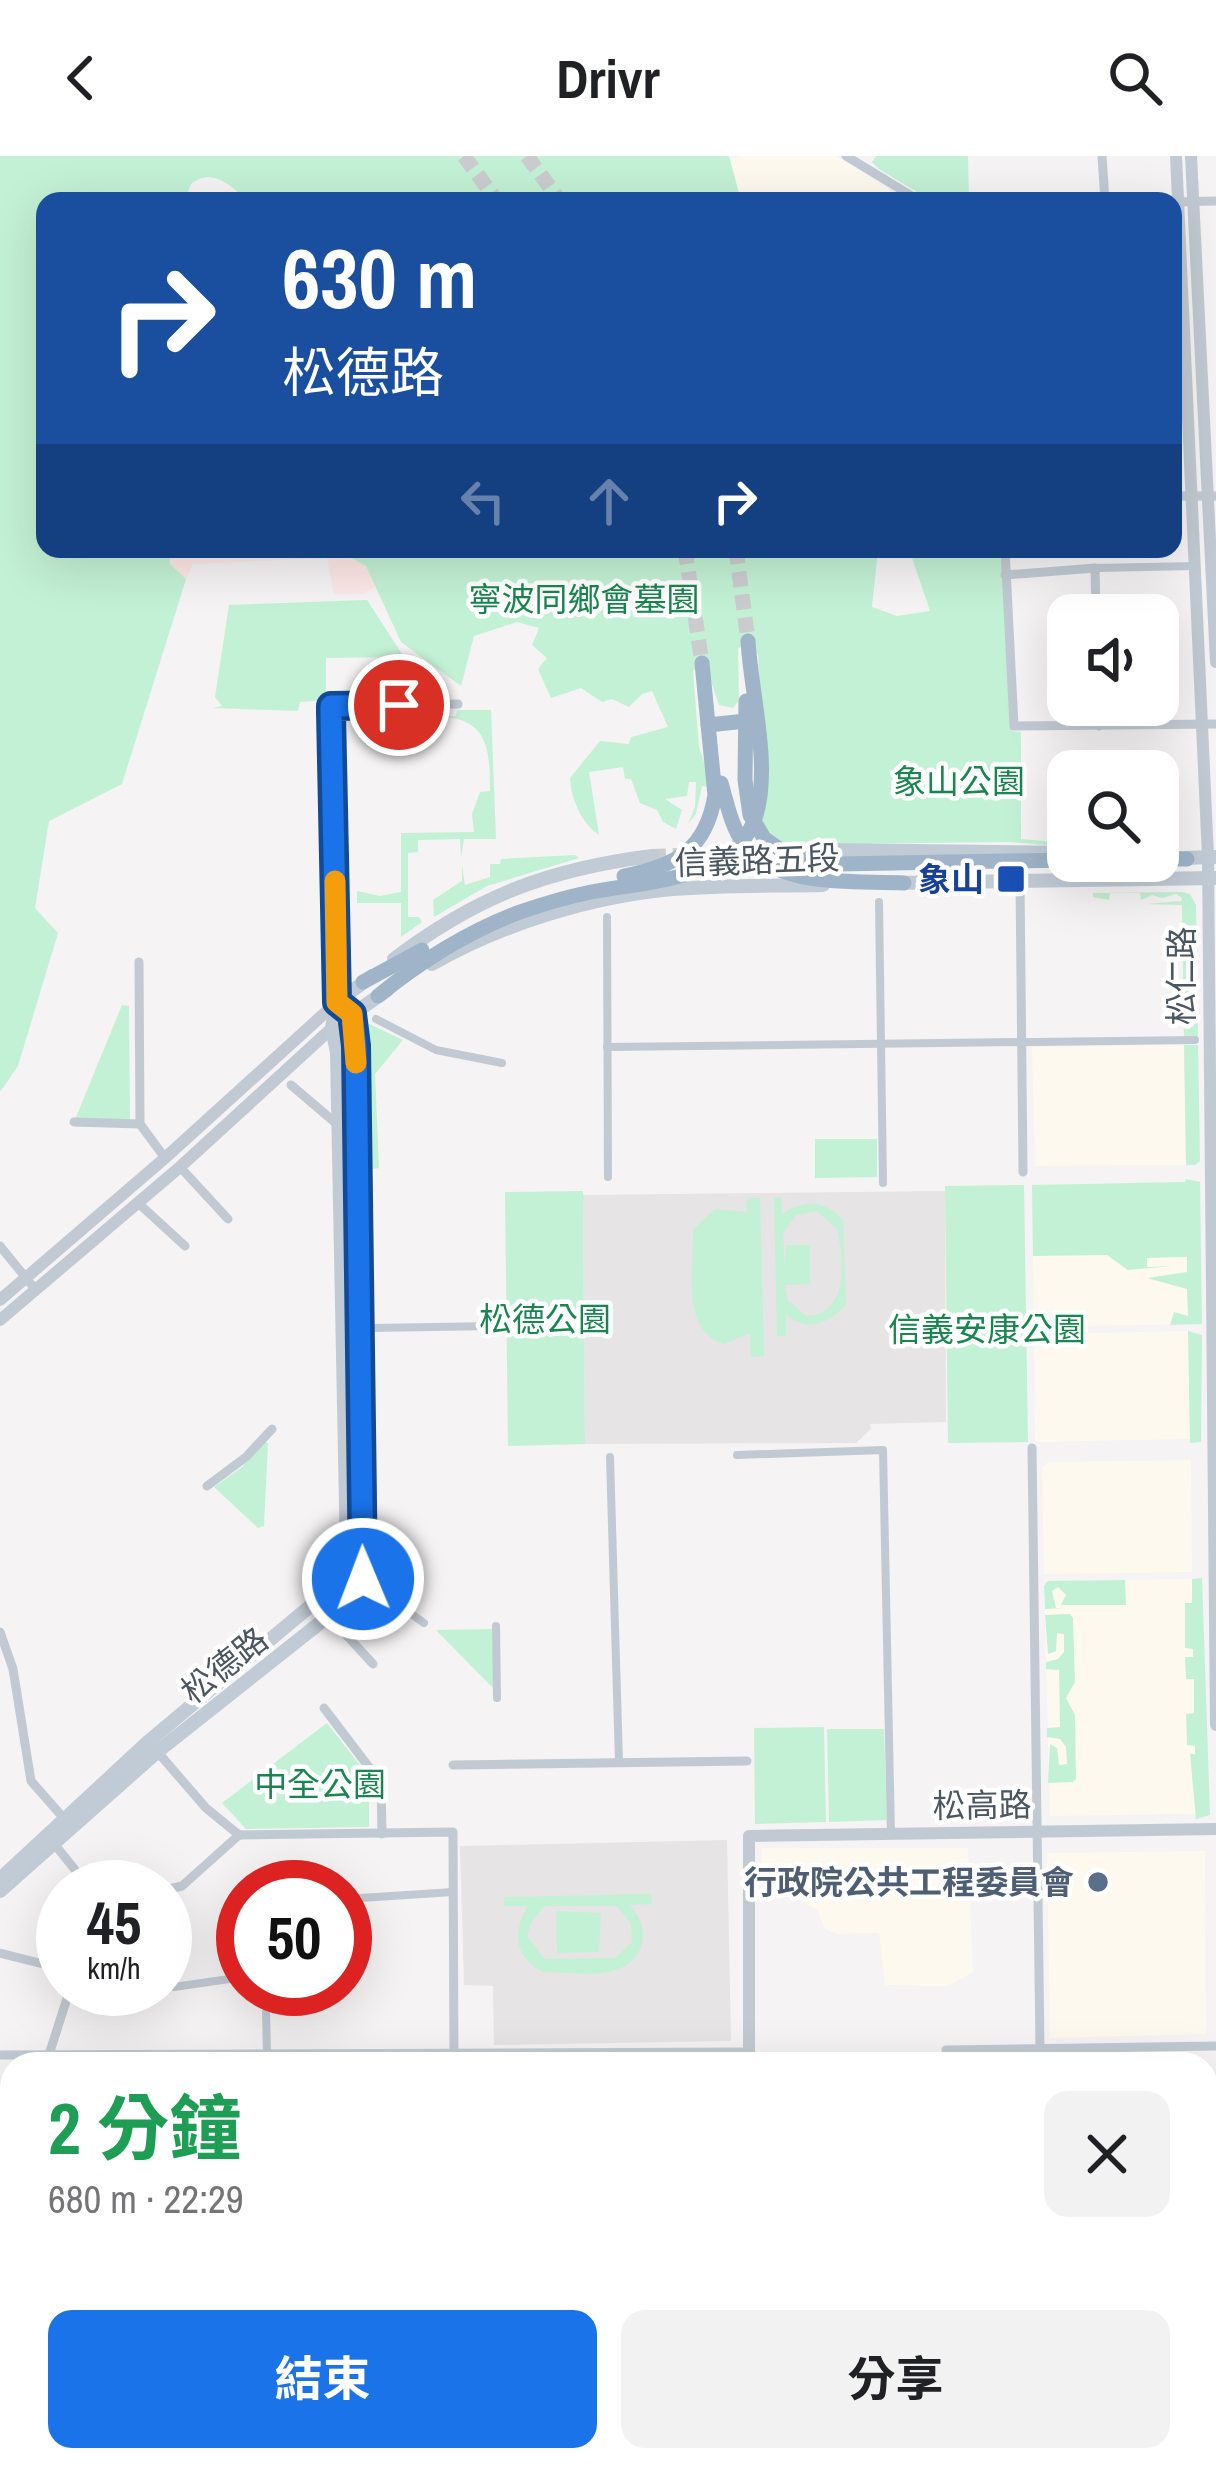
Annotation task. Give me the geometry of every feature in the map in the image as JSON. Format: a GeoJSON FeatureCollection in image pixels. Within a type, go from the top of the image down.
{"type":"FeatureCollection","features":[{"type":"Feature","properties":{"kind":"highway"},"geometry":{"type":"LineString","coordinates":[[377,996],[415,965],[497,921],[566,898],[702,869],[736,848],[756,818],[760,778],[748,647],[745,780],[750,815],[764,838],[789,856],[838,864],[1047,858]]}},
{"type":"Feature","properties":{"kind":"highway"},"geometry":{"type":"LineString","coordinates":[[363,982],[494,912],[579,884],[656,868],[699,841],[712,817],[715,795],[702,663]]}},
{"type":"Feature","properties":{"kind":"highway"},"geometry":{"type":"LineString","coordinates":[[709,732],[746,721]]}},
{"type":"Feature","properties":{"kind":"highway"},"geometry":{"type":"LineString","coordinates":[[709,732],[734,825],[743,844],[765,864],[800,875],[904,883]]}},
{"type":"Feature","properties":{"kind":"highway"},"geometry":{"type":"LineString","coordinates":[[1179,859],[1187,859]]}},
{"type":"Feature","properties":{"kind":"main road","name":"信義路五段"},"geometry":{"type":"LineString","coordinates":[[832,850],[1047,856]]}},
{"type":"Feature","properties":{"kind":"main road","name":"信義路五段"},"geometry":{"type":"LineString","coordinates":[[337,1002],[433,929],[498,893],[586,867],[652,856]]}},
{"type":"Feature","properties":{"kind":"main road"},"geometry":{"type":"LineString","coordinates":[[1187,859],[1212,857]]}},
{"type":"Feature","properties":{"kind":"main road","name":"信義路五段"},"geometry":{"type":"LineString","coordinates":[[332,1028],[446,956],[568,909],[667,890],[1212,878]]}},
{"type":"Feature","properties":{"kind":"main road"},"geometry":{"type":"LineString","coordinates":[[337,1002],[352,1014],[356,1046],[363,1579]]}},
{"type":"Feature","properties":{"kind":"main road","name":"松德路"},"geometry":{"type":"LineString","coordinates":[[0,1891],[68,1823],[339,1582],[347,1556],[337,1053],[332,1028],[337,1002]]}},
{"type":"Feature","properties":{"kind":"main road","name":"松德路"},"geometry":{"type":"LineString","coordinates":[[153,1746],[328,1615],[356,1592],[363,1579]]}},
{"type":"Feature","properties":{"kind":"main road","name":"松德路"},"geometry":{"type":"LineString","coordinates":[[0,1879],[50,1840]]}},
{"type":"Feature","properties":{"kind":"street"},"geometry":{"type":"LineString","coordinates":[[846,156],[905,192]]}},
{"type":"Feature","properties":{"kind":"street"},"geometry":{"type":"LineString","coordinates":[[1102,156],[1104,192]]}},
{"type":"Feature","properties":{"kind":"street","name":"松仁路"},"geometry":{"type":"LineString","coordinates":[[1176,156],[1181,192]]}},
{"type":"Feature","properties":{"kind":"street","name":"松仁路"},"geometry":{"type":"LineString","coordinates":[[1191,156],[1182,202],[1212,496],[1216,662]]}},
{"type":"Feature","properties":{"kind":"street"},"geometry":{"type":"LineString","coordinates":[[1182,202],[1216,201]]}},
{"type":"Feature","properties":{"kind":"street","name":"松仁路"},"geometry":{"type":"LineString","coordinates":[[1182,327],[1209,724],[1216,1725]]}},
{"type":"Feature","properties":{"kind":"street"},"geometry":{"type":"LineString","coordinates":[[1182,421],[1189,421]]}},
{"type":"Feature","properties":{"kind":"street"},"geometry":{"type":"LineString","coordinates":[[1182,496],[1212,496]]}},
{"type":"Feature","properties":{"kind":"street"},"geometry":{"type":"LineString","coordinates":[[1005,558],[1014,726],[1047,726]]}},
{"type":"Feature","properties":{"kind":"street"},"geometry":{"type":"LineString","coordinates":[[1005,575],[1196,566]]}},
{"type":"Feature","properties":{"kind":"street"},"geometry":{"type":"LineString","coordinates":[[1095,568],[1096,594]]}},
{"type":"Feature","properties":{"kind":"street","name":"松德路"},"geometry":{"type":"LineString","coordinates":[[337,1002],[331,706],[458,704]]}},
{"type":"Feature","properties":{"kind":"street"},"geometry":{"type":"LineString","coordinates":[[1179,725],[1209,724]]}},
{"type":"Feature","properties":{"kind":"street"},"geometry":{"type":"LineString","coordinates":[[1020,882],[1023,1172]]}},
{"type":"Feature","properties":{"kind":"street"},"geometry":{"type":"LineString","coordinates":[[879,902],[883,1183]]}},
{"type":"Feature","properties":{"kind":"street"},"geometry":{"type":"LineString","coordinates":[[607,917],[608,1177]]}},
{"type":"Feature","properties":{"kind":"street"},"geometry":{"type":"LineString","coordinates":[[139,962],[140,1124],[165,1158]]}},
{"type":"Feature","properties":{"kind":"street"},"geometry":{"type":"LineString","coordinates":[[0,1300],[337,1002]]}},
{"type":"Feature","properties":{"kind":"street"},"geometry":{"type":"LineString","coordinates":[[376,1019],[436,1050],[502,1063]]}},
{"type":"Feature","properties":{"kind":"street"},"geometry":{"type":"LineString","coordinates":[[0,1320],[180,1167],[332,1028]]}},
{"type":"Feature","properties":{"kind":"street"},"geometry":{"type":"LineString","coordinates":[[608,1047],[1195,1040]]}},
{"type":"Feature","properties":{"kind":"street"},"geometry":{"type":"LineString","coordinates":[[291,1085],[338,1125]]}},
{"type":"Feature","properties":{"kind":"street"},"geometry":{"type":"LineString","coordinates":[[74,1122],[140,1124]]}},
{"type":"Feature","properties":{"kind":"street"},"geometry":{"type":"LineString","coordinates":[[180,1167],[228,1219]]}},
{"type":"Feature","properties":{"kind":"street"},"geometry":{"type":"LineString","coordinates":[[137,1202],[185,1246]]}},
{"type":"Feature","properties":{"kind":"street"},"geometry":{"type":"LineString","coordinates":[[0,1246],[35,1289]]}},
{"type":"Feature","properties":{"kind":"street"},"geometry":{"type":"LineString","coordinates":[[370,1328],[497,1326]]}},
{"type":"Feature","properties":{"kind":"street"},"geometry":{"type":"LineString","coordinates":[[207,1486],[272,1429]]}},
{"type":"Feature","properties":{"kind":"street"},"geometry":{"type":"LineString","coordinates":[[1032,1448],[1040,2049]]}},
{"type":"Feature","properties":{"kind":"street"},"geometry":{"type":"LineString","coordinates":[[737,1455],[883,1450],[891,1834]]}},
{"type":"Feature","properties":{"kind":"street"},"geometry":{"type":"LineString","coordinates":[[610,1457],[619,1762]]}},
{"type":"Feature","properties":{"kind":"street"},"geometry":{"type":"LineString","coordinates":[[363,1579],[424,1623]]}},
{"type":"Feature","properties":{"kind":"street"},"geometry":{"type":"LineString","coordinates":[[317,1603],[373,1664]]}},
{"type":"Feature","properties":{"kind":"street"},"geometry":{"type":"LineString","coordinates":[[496,1626],[497,1698]]}},
{"type":"Feature","properties":{"kind":"street"},"geometry":{"type":"LineString","coordinates":[[0,1632],[13,1669],[31,1781],[68,1823]]}},
{"type":"Feature","properties":{"kind":"street"},"geometry":{"type":"LineString","coordinates":[[324,1708],[381,1783],[382,1834]]}},
{"type":"Feature","properties":{"kind":"street"},"geometry":{"type":"LineString","coordinates":[[153,1746],[206,1808],[239,1834],[453,1832],[454,2052]]}},
{"type":"Feature","properties":{"kind":"street"},"geometry":{"type":"LineString","coordinates":[[453,1765],[746,1761]]}},
{"type":"Feature","properties":{"kind":"street","name":"松高路"},"geometry":{"type":"LineString","coordinates":[[749,2052],[748,1836],[1216,1829]]}},
{"type":"Feature","properties":{"kind":"street"},"geometry":{"type":"LineString","coordinates":[[192,1877],[239,1834]]}},
{"type":"Feature","properties":{"kind":"street"},"geometry":{"type":"LineString","coordinates":[[50,1840],[67,1860]]}},
{"type":"Feature","properties":{"kind":"street"},"geometry":{"type":"LineString","coordinates":[[372,1898],[453,1892]]}},
{"type":"Feature","properties":{"kind":"street"},"geometry":{"type":"LineString","coordinates":[[0,1953],[36,1962]]}},
{"type":"Feature","properties":{"kind":"street"},"geometry":{"type":"LineString","coordinates":[[49,2052],[61,2016]]}},
{"type":"Feature","properties":{"kind":"street"},"geometry":{"type":"LineString","coordinates":[[263,2052],[266,2016]]}},
{"type":"Feature","properties":{"kind":"street"},"geometry":{"type":"LineString","coordinates":[[946,2050],[1216,2046]]}},
{"type":"Feature","properties":{"kind":"shaded area"},"geometry":{"type":"Polygon","coordinates":[[[740,156],[836,156],[890,192],[739,192],[730,160],[740,156]]]}},
{"type":"Feature","properties":{"kind":"shaded area"},"geometry":{"type":"Polygon","coordinates":[[[170,558],[327,558],[193,564],[186,579],[170,558]]]}},
{"type":"Feature","properties":{"kind":"shaded area"},"geometry":{"type":"Polygon","coordinates":[[[327,558],[391,558],[392,577],[364,593],[334,594],[327,558]]]}},
{"type":"Feature","properties":{"kind":"shaded area"},"geometry":{"type":"Polygon","coordinates":[[[1184,1045],[1186,1165],[1035,1166],[1032,1047],[1184,1045]]]}},
{"type":"Feature","properties":{"kind":"shaded area"},"geometry":{"type":"Polygon","coordinates":[[[945,1191],[946,1422],[870,1424],[871,1429],[856,1443],[585,1444],[583,1195],[945,1191]]]}},
{"type":"Feature","properties":{"kind":"shaded area"},"geometry":{"type":"Polygon","coordinates":[[[1033,1254],[1187,1257],[1188,1324],[1034,1327],[1033,1254]]]}},
{"type":"Feature","properties":{"kind":"shaded area"},"geometry":{"type":"Polygon","coordinates":[[[1188,1331],[1190,1439],[1035,1442],[1034,1334],[1188,1331]]]}},
{"type":"Feature","properties":{"kind":"shaded area"},"geometry":{"type":"Polygon","coordinates":[[[1191,1460],[1192,1572],[1044,1574],[1042,1468],[1048,1462],[1191,1460]]]}},
{"type":"Feature","properties":{"kind":"shaded area"},"geometry":{"type":"Polygon","coordinates":[[[1192,1579],[1196,1814],[1050,1816],[1044,1586],[1048,1581],[1192,1579]]]}},
{"type":"Feature","properties":{"kind":"shaded area"},"geometry":{"type":"Polygon","coordinates":[[[727,1840],[731,2041],[494,2045],[493,1986],[464,1985],[460,1846],[727,1840]]]}},
{"type":"Feature","properties":{"kind":"shaded area"},"geometry":{"type":"Polygon","coordinates":[[[762,1848],[968,1848],[973,1972],[948,1986],[885,1985],[879,1933],[837,1934],[825,1929],[817,1910],[761,1878],[762,1848]]]}},
{"type":"Feature","properties":{"kind":"shaded area"},"geometry":{"type":"Polygon","coordinates":[[[1205,1851],[1206,2034],[1050,2038],[1047,1853],[1205,1851]]]}},
{"type":"Feature","properties":{"kind":"green space"},"geometry":{"type":"Polygon","coordinates":[[[0,156],[729,156],[739,192],[237,192],[207,177],[191,184],[188,192],[36,192],[36,558],[170,558],[186,579],[122,784],[49,821],[35,908],[58,933],[18,1066],[0,1092],[0,156]]]}},
{"type":"Feature","properties":{"kind":"green space"},"geometry":{"type":"Polygon","coordinates":[[[876,156],[968,156],[969,192],[917,192],[872,162],[876,156]]]}},
{"type":"Feature","properties":{"kind":"green space"},"geometry":{"type":"Polygon","coordinates":[[[351,558],[877,558],[872,607],[897,616],[930,611],[912,558],[1002,558],[1012,731],[1021,732],[1021,839],[1047,841],[1047,845],[832,844],[832,857],[781,843],[760,818],[764,786],[758,655],[749,640],[738,649],[739,700],[733,708],[719,705],[705,664],[699,663],[693,671],[699,747],[710,780],[707,816],[709,787],[702,786],[696,814],[688,824],[695,807],[696,782],[689,782],[687,796],[665,799],[682,810],[676,829],[663,822],[657,810],[640,803],[623,767],[589,772],[599,835],[578,810],[570,778],[600,741],[629,744],[631,737],[668,727],[652,691],[629,707],[612,699],[602,702],[581,688],[551,698],[538,669],[547,658],[532,645],[539,628],[517,622],[474,636],[461,686],[401,642],[366,566],[351,558]]]}},
{"type":"Feature","properties":{"kind":"green space"},"geometry":{"type":"Polygon","coordinates":[[[367,600],[404,657],[326,658],[326,700],[300,702],[298,711],[213,708],[222,706],[215,697],[229,605],[367,600]]]}},
{"type":"Feature","properties":{"kind":"green space"},"geometry":{"type":"Polygon","coordinates":[[[457,710],[491,710],[496,839],[464,839],[461,858],[460,839],[418,840],[418,852],[408,853],[408,917],[419,917],[422,922],[401,937],[401,903],[357,903],[357,891],[380,896],[401,892],[401,833],[474,832],[472,814],[480,792],[490,791],[489,763],[477,730],[468,723],[438,717],[456,716],[457,710]]]}},
{"type":"Feature","properties":{"kind":"green space"},"geometry":{"type":"Polygon","coordinates":[[[579,858],[487,886],[434,917],[433,900],[462,881],[462,865],[465,885],[490,877],[490,864],[500,864],[501,859],[579,858]]]}},
{"type":"Feature","properties":{"kind":"green space"},"geometry":{"type":"Polygon","coordinates":[[[1182,892],[1190,894],[1196,905],[1198,1038],[1184,1038],[1182,905],[1146,904],[1182,898],[1152,895],[1141,900],[1140,893],[1110,893],[1109,900],[1093,897],[1093,893],[1182,892]]]}},
{"type":"Feature","properties":{"kind":"green space"},"geometry":{"type":"Polygon","coordinates":[[[122,1005],[129,1006],[130,1122],[74,1122],[122,1005]]]}},
{"type":"Feature","properties":{"kind":"green space"},"geometry":{"type":"Polygon","coordinates":[[[365,1022],[403,1040],[375,1074],[379,1168],[367,1170],[365,1022]]]}},
{"type":"Feature","properties":{"kind":"green space"},"geometry":{"type":"Polygon","coordinates":[[[1184,1045],[1198,1045],[1200,1161],[1195,1165],[1186,1165],[1184,1045]]]}},
{"type":"Feature","properties":{"kind":"green space"},"geometry":{"type":"Polygon","coordinates":[[[815,1139],[877,1139],[877,1177],[815,1178],[815,1139]]]}},
{"type":"Feature","properties":{"kind":"green space"},"geometry":{"type":"Polygon","coordinates":[[[1200,1182],[1202,1324],[1170,1325],[1174,1312],[1188,1316],[1187,1289],[1147,1278],[1187,1272],[1187,1257],[1147,1258],[1147,1267],[1173,1266],[1128,1270],[1107,1255],[1033,1256],[1032,1185],[1200,1182]]]}},
{"type":"Feature","properties":{"kind":"green space","name":"信義安康公園"},"geometry":{"type":"Polygon","coordinates":[[[1024,1185],[1028,1442],[948,1443],[945,1186],[1024,1185]]]}},
{"type":"Feature","properties":{"kind":"green space","name":"松德公園"},"geometry":{"type":"Polygon","coordinates":[[[583,1191],[585,1444],[508,1446],[505,1192],[583,1191]]]}},
{"type":"Feature","properties":{"kind":"green space"},"geometry":{"type":"Polygon","coordinates":[[[781,1197],[782,1214],[814,1204],[843,1220],[846,1304],[817,1324],[801,1323],[786,1314],[786,1336],[777,1336],[774,1198],[781,1197]],[[817,1211],[796,1215],[783,1234],[785,1269],[786,1245],[810,1245],[810,1284],[785,1285],[788,1301],[807,1316],[821,1313],[837,1296],[842,1270],[837,1229],[817,1211]]]}},
{"type":"Feature","properties":{"kind":"green space"},"geometry":{"type":"Polygon","coordinates":[[[760,1198],[764,1356],[751,1357],[750,1333],[724,1344],[701,1326],[692,1296],[693,1230],[715,1209],[747,1212],[746,1199],[760,1198]]]}},
{"type":"Feature","properties":{"kind":"green space"},"geometry":{"type":"Polygon","coordinates":[[[1188,1331],[1202,1335],[1201,1442],[1190,1443],[1188,1331]]]}},
{"type":"Feature","properties":{"kind":"green space"},"geometry":{"type":"Polygon","coordinates":[[[268,1443],[264,1526],[258,1528],[214,1487],[241,1468],[268,1443]]]}},
{"type":"Feature","properties":{"kind":"green space"},"geometry":{"type":"Polygon","coordinates":[[[1202,1578],[1210,1815],[1196,1819],[1190,1754],[1195,1754],[1195,1746],[1187,1745],[1186,1714],[1194,1713],[1194,1679],[1186,1679],[1185,1657],[1193,1657],[1193,1649],[1185,1648],[1185,1603],[1192,1603],[1192,1579],[1202,1578]]]}},
{"type":"Feature","properties":{"kind":"green space"},"geometry":{"type":"Polygon","coordinates":[[[1125,1580],[1126,1605],[1061,1605],[1066,1595],[1058,1587],[1052,1591],[1056,1608],[1065,1608],[1045,1609],[1048,1581],[1125,1580]]]}},
{"type":"Feature","properties":{"kind":"green space"},"geometry":{"type":"Polygon","coordinates":[[[1070,1614],[1075,1682],[1066,1698],[1075,1715],[1076,1779],[1048,1783],[1050,1744],[1057,1748],[1059,1765],[1067,1764],[1066,1747],[1060,1739],[1047,1737],[1047,1728],[1060,1727],[1059,1670],[1046,1669],[1046,1662],[1064,1652],[1064,1634],[1057,1633],[1056,1651],[1048,1654],[1045,1615],[1070,1614]]]}},
{"type":"Feature","properties":{"kind":"green space"},"geometry":{"type":"Polygon","coordinates":[[[492,1629],[494,1689],[436,1630],[492,1629]]]}},
{"type":"Feature","properties":{"kind":"green space","name":"中全公園"},"geometry":{"type":"Polygon","coordinates":[[[327,1723],[369,1777],[369,1827],[246,1829],[222,1803],[327,1723]]]}},
{"type":"Feature","properties":{"kind":"green space"},"geometry":{"type":"Polygon","coordinates":[[[824,1727],[826,1822],[755,1824],[754,1728],[824,1727]]]}},
{"type":"Feature","properties":{"kind":"green space"},"geometry":{"type":"Polygon","coordinates":[[[827,1729],[884,1729],[887,1820],[829,1822],[827,1729]]]}},
{"type":"Feature","properties":{"kind":"green space"},"geometry":{"type":"Polygon","coordinates":[[[651,1894],[652,1904],[630,1905],[643,1937],[633,1960],[623,1967],[598,1973],[543,1972],[526,1959],[519,1943],[528,1906],[504,1906],[504,1897],[651,1894]],[[545,1906],[531,1922],[527,1936],[545,1959],[615,1958],[632,1942],[631,1924],[617,1906],[545,1906]]]}},
{"type":"Feature","properties":{"kind":"green space"},"geometry":{"type":"Polygon","coordinates":[[[556,1911],[601,1913],[599,1952],[557,1953],[556,1911]]]}},
{"type":"Feature","properties":{"kind":"tunnel"},"geometry":{"type":"LineString","coordinates":[[464,156],[490,192]]}},
{"type":"Feature","properties":{"kind":"tunnel"},"geometry":{"type":"LineString","coordinates":[[527,156],[553,192]]}},
{"type":"Feature","properties":{"kind":"tunnel"},"geometry":{"type":"LineString","coordinates":[[686,558],[702,663]]}},
{"type":"Feature","properties":{"kind":"tunnel"},"geometry":{"type":"LineString","coordinates":[[737,558],[748,641]]}},
{"type":"Feature","properties":{"kind":"tunnel"},"geometry":{"type":"LineString","coordinates":[[652,856],[832,850]]}},
{"type":"Feature","properties":{"kind":"slow traffic"},"geometry":{"type":"LineString","coordinates":[[335,881],[337,1002],[352,1014],[356,1063]]}},
{"type":"Feature","properties":{"kind":"place","name":"象山"},"geometry":{"type":"Point","coordinates":[1011,879]}},
{"type":"Feature","properties":{"kind":"place","name":"行政院公共工程委員會"},"geometry":{"type":"Point","coordinates":[1098,1882]}},
{"type":"Feature","properties":{"kind":"route"},"geometry":{"type":"LineString","coordinates":[[363,1579],[356,1046],[352,1014],[337,1002],[331,706],[399,705]]}},
{"type":"Feature","properties":{"kind":"park label","name":"寧波同鄉會墓園"},"geometry":{"type":"Point","coordinates":[584,599]}},
{"type":"Feature","properties":{"kind":"park label","name":"象山公園"},"geometry":{"type":"Point","coordinates":[959,781]}}]}
